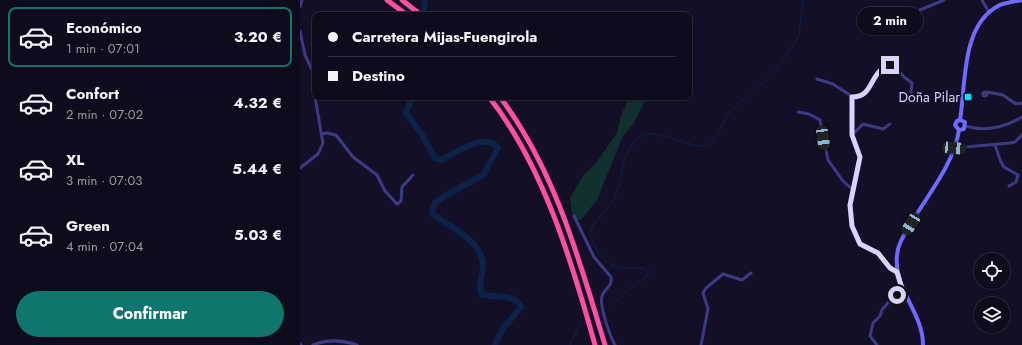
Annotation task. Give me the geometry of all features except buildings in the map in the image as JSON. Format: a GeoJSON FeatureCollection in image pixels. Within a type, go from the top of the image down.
{"type":"FeatureCollection","features":[{"type":"Feature","properties":{"kind":"highway"},"geometry":{"type":"LineString","coordinates":[[387,0],[403,12]]}},
{"type":"Feature","properties":{"kind":"highway"},"geometry":{"type":"LineString","coordinates":[[402,0],[417,12]]}},
{"type":"Feature","properties":{"kind":"highway"},"geometry":{"type":"LineString","coordinates":[[491,100],[512,130],[540,181],[579,287],[595,345]]}},
{"type":"Feature","properties":{"kind":"highway"},"geometry":{"type":"LineString","coordinates":[[502,100],[522,130],[548,177],[567,224],[605,345]]}},
{"type":"Feature","properties":{"kind":"main road"},"geometry":{"type":"LineString","coordinates":[[959,130],[955,126],[957,121],[960,120],[971,42],[979,26],[989,12],[1002,4],[1022,0]]}},
{"type":"Feature","properties":{"kind":"main road"},"geometry":{"type":"LineString","coordinates":[[959,130],[964,129],[965,126],[964,121],[960,120]]}},
{"type":"Feature","properties":{"kind":"main road"},"geometry":{"type":"LineString","coordinates":[[923,345],[922,332],[903,292],[897,272],[897,255],[901,241],[954,148],[959,130]]}},
{"type":"Feature","properties":{"kind":"street"},"geometry":{"type":"LineString","coordinates":[[300,8],[302,0]]}},
{"type":"Feature","properties":{"kind":"street"},"geometry":{"type":"LineString","coordinates":[[920,10],[944,0]]}},
{"type":"Feature","properties":{"kind":"street"},"geometry":{"type":"LineString","coordinates":[[982,0],[989,12]]}},
{"type":"Feature","properties":{"kind":"street"},"geometry":{"type":"LineString","coordinates":[[300,32],[306,55],[312,69]]}},
{"type":"Feature","properties":{"kind":"street"},"geometry":{"type":"LineString","coordinates":[[817,80],[833,84],[852,97],[860,96],[865,93],[871,85],[877,72],[890,65],[895,66],[904,77],[912,83],[911,92]]}},
{"type":"Feature","properties":{"kind":"street"},"geometry":{"type":"LineString","coordinates":[[987,92],[1003,95],[1016,104],[1022,103]]}},
{"type":"Feature","properties":{"kind":"street"},"geometry":{"type":"LineString","coordinates":[[852,97],[852,135],[860,157],[850,212],[852,226],[858,241],[864,247],[878,253],[890,268],[897,272]]}},
{"type":"Feature","properties":{"kind":"street"},"geometry":{"type":"LineString","coordinates":[[300,168],[320,150],[323,143],[316,100]]}},
{"type":"Feature","properties":{"kind":"street"},"geometry":{"type":"LineString","coordinates":[[798,112],[809,114],[820,120],[828,160],[843,181],[853,190]]}},
{"type":"Feature","properties":{"kind":"street"},"geometry":{"type":"LineString","coordinates":[[965,126],[980,129],[994,128],[1013,122],[1022,117]]}},
{"type":"Feature","properties":{"kind":"street"},"geometry":{"type":"LineString","coordinates":[[852,135],[863,124],[883,129],[890,124]]}},
{"type":"Feature","properties":{"kind":"street"},"geometry":{"type":"LineString","coordinates":[[322,134],[327,132],[336,135],[353,157],[377,176],[385,191],[397,204],[401,201],[402,187],[413,175]]}},
{"type":"Feature","properties":{"kind":"street"},"geometry":{"type":"LineString","coordinates":[[954,148],[1015,142],[1022,135]]}},
{"type":"Feature","properties":{"kind":"street"},"geometry":{"type":"LineString","coordinates":[[995,145],[1000,162],[1004,167],[1018,175],[1016,182],[1009,186]]}},
{"type":"Feature","properties":{"kind":"street"},"geometry":{"type":"LineString","coordinates":[[574,216],[594,257],[611,277],[611,284],[604,293],[602,301],[608,328],[615,345]]}},
{"type":"Feature","properties":{"kind":"street"},"geometry":{"type":"LineString","coordinates":[[701,345],[708,309],[703,297],[706,288],[723,274],[742,280],[751,273]]}},
{"type":"Feature","properties":{"kind":"street"},"geometry":{"type":"LineString","coordinates":[[877,345],[870,336],[873,323],[880,316],[882,310],[891,299],[903,292]]}},
{"type":"Feature","properties":{"kind":"street"},"geometry":{"type":"LineString","coordinates":[[313,345],[326,341],[345,341],[357,345]]}},
{"type":"Feature","properties":{"kind":"street"},"geometry":{"type":"LineString","coordinates":[[345,341],[349,345]]}},
{"type":"Feature","properties":{"kind":"green space"},"geometry":{"type":"Polygon","coordinates":[[[628,100],[646,100],[634,123],[623,136],[597,200],[580,221],[573,218],[570,198],[583,176],[596,163],[617,133],[621,115],[628,100]]]}},
{"type":"Feature","properties":{"kind":"waterway"},"geometry":{"type":"LineString","coordinates":[[424,10],[425,0]]}},
{"type":"Feature","properties":{"kind":"waterway"},"geometry":{"type":"LineString","coordinates":[[609,308],[634,285],[648,276],[648,271],[644,269],[621,268],[608,262],[597,250],[592,241],[591,234],[592,227],[615,197],[624,162],[631,146],[636,139],[643,135],[649,134],[657,134],[700,146],[708,146],[716,137],[730,111],[771,76],[799,36],[803,0]]}},
{"type":"Feature","properties":{"kind":"waterway"},"geometry":{"type":"LineString","coordinates":[[411,100],[406,113],[422,135],[435,158],[442,160],[478,142],[492,143],[498,148],[483,175],[443,197],[435,203],[432,213],[463,234],[477,248],[483,265],[480,284],[482,295],[510,298],[521,307],[502,330],[495,345]]}},
{"type":"Feature","properties":{"kind":"waterway"},"geometry":{"type":"LineString","coordinates":[[570,345],[580,324]]}},
{"type":"Feature","properties":{"kind":"place","name":"Doña Pilar"},"geometry":{"type":"Point","coordinates":[968,97]}},
{"type":"Feature","properties":{"kind":"route"},"geometry":{"type":"LineString","coordinates":[[890,65],[880,69],[875,74],[873,82],[865,93],[860,96],[852,97],[852,135],[860,157],[857,178],[850,205],[850,212],[852,226],[860,244],[878,253],[893,271],[897,272],[898,280],[903,292],[897,295]]}}]}
